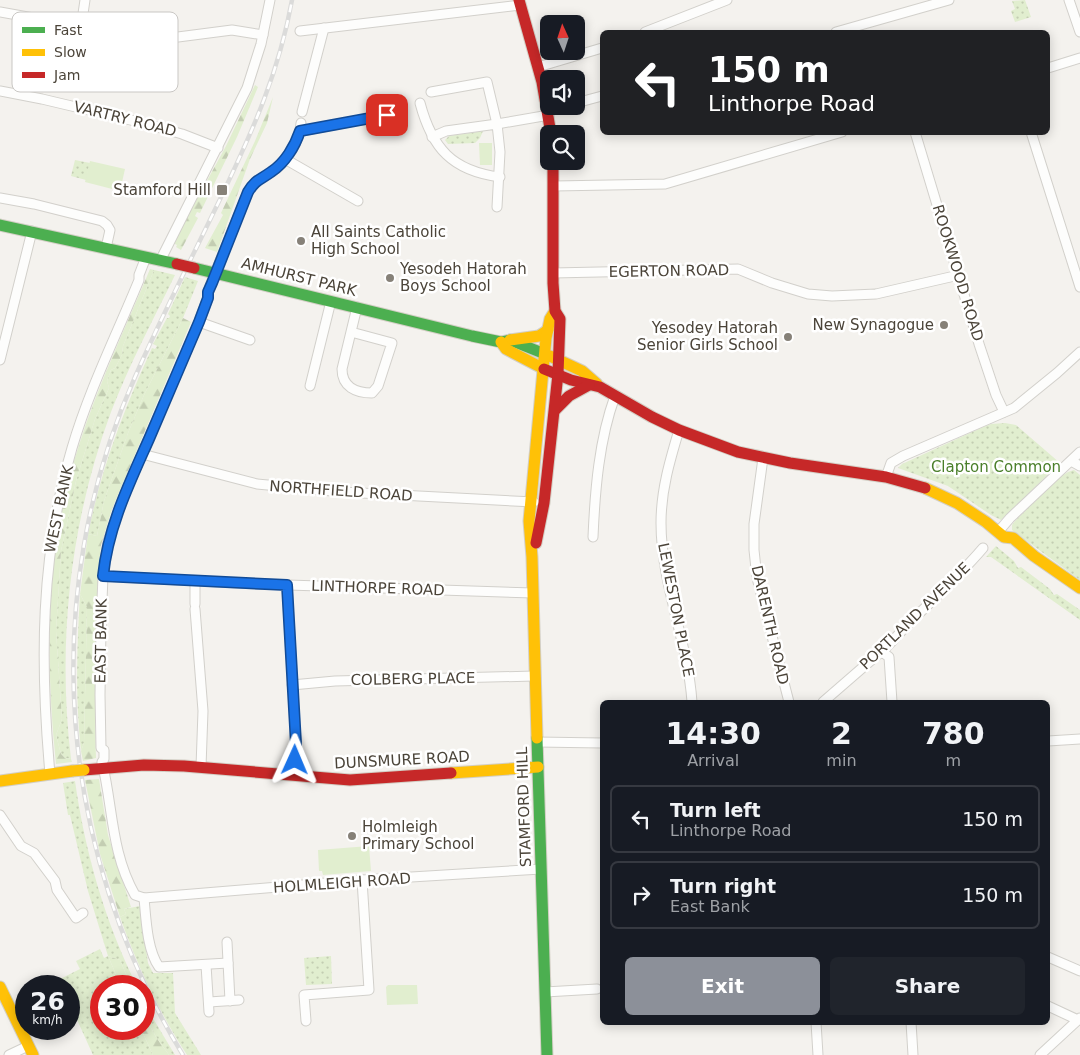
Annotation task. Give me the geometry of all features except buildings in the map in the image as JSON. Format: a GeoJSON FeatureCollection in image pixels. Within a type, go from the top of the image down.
{"type":"FeatureCollection","features":[{"type":"Feature","properties":{"kind":"main road"},"geometry":{"type":"LineString","coordinates":[[519,2],[540,76]]}},
{"type":"Feature","properties":{"kind":"main road","name":"STAMFORD HILL"},"geometry":{"type":"LineString","coordinates":[[547,1055],[530,502],[545,354],[554,329],[560,319],[555,311],[553,273],[553,170]]}},
{"type":"Feature","properties":{"kind":"main road","name":"AMHURST PARK"},"geometry":{"type":"LineString","coordinates":[[0,225],[216,272],[506,342],[545,354]]}},
{"type":"Feature","properties":{"kind":"main road"},"geometry":{"type":"LineString","coordinates":[[506,342],[538,336],[554,329],[594,383]]}},
{"type":"Feature","properties":{"kind":"main road","name":"STAMFORD HILL"},"geometry":{"type":"LineString","coordinates":[[532,557],[542,521],[555,410],[558,358],[554,329]]}},
{"type":"Feature","properties":{"kind":"main road","name":"AMHURST PARK"},"geometry":{"type":"LineString","coordinates":[[506,342],[506,349],[544,369]]}},
{"type":"Feature","properties":{"kind":"main road"},"geometry":{"type":"LineString","coordinates":[[545,354],[558,358],[594,383],[652,417],[679,430],[738,452],[763,458],[886,477],[914,484],[942,495],[974,514],[1001,534],[1013,538],[1078,593]]}},
{"type":"Feature","properties":{"kind":"main road"},"geometry":{"type":"LineString","coordinates":[[544,369],[594,383]]}},
{"type":"Feature","properties":{"kind":"main road"},"geometry":{"type":"LineString","coordinates":[[555,410],[569,396],[594,383]]}},
{"type":"Feature","properties":{"kind":"main road"},"geometry":{"type":"LineString","coordinates":[[534,457],[550,459]]}},
{"type":"Feature","properties":{"kind":"main road","name":"DUNSMURE ROAD"},"geometry":{"type":"LineString","coordinates":[[0,781],[84,770],[103,765],[201,767],[350,780],[538,767]]}},
{"type":"Feature","properties":{"kind":"main road"},"geometry":{"type":"LineString","coordinates":[[0,987],[30,1050]]}},
{"type":"Feature","properties":{"kind":"street"},"geometry":{"type":"LineString","coordinates":[[160,260],[247,88],[263,35],[270,0]]}},
{"type":"Feature","properties":{"kind":"street"},"geometry":{"type":"LineString","coordinates":[[650,30],[711,3],[727,0]]}},
{"type":"Feature","properties":{"kind":"street"},"geometry":{"type":"LineString","coordinates":[[843,30],[949,0]]}},
{"type":"Feature","properties":{"kind":"street"},"geometry":{"type":"LineString","coordinates":[[1069,0],[1080,32]]}},
{"type":"Feature","properties":{"kind":"street"},"geometry":{"type":"LineString","coordinates":[[300,31],[519,2]]}},
{"type":"Feature","properties":{"kind":"street"},"geometry":{"type":"LineString","coordinates":[[302,112],[324,28]]}},
{"type":"Feature","properties":{"kind":"street"},"geometry":{"type":"LineString","coordinates":[[178,37],[232,30],[263,35]]}},
{"type":"Feature","properties":{"kind":"street"},"geometry":{"type":"LineString","coordinates":[[538,67],[600,49]]}},
{"type":"Feature","properties":{"kind":"street"},"geometry":{"type":"LineString","coordinates":[[1050,67],[1080,58]]}},
{"type":"Feature","properties":{"kind":"street"},"geometry":{"type":"LineString","coordinates":[[431,92],[488,82],[498,124],[500,177],[497,206]]}},
{"type":"Feature","properties":{"kind":"street","name":"VARTRY ROAD"},"geometry":{"type":"LineString","coordinates":[[0,91],[42,98],[139,122],[182,134],[218,148]]}},
{"type":"Feature","properties":{"kind":"street"},"geometry":{"type":"LineString","coordinates":[[585,100],[600,96]]}},
{"type":"Feature","properties":{"kind":"street"},"geometry":{"type":"LineString","coordinates":[[420,103],[424,121],[439,148],[458,163],[481,175],[500,177]]}},
{"type":"Feature","properties":{"kind":"street"},"geometry":{"type":"LineString","coordinates":[[432,137],[446,131],[498,124],[540,114]]}},
{"type":"Feature","properties":{"kind":"street"},"geometry":{"type":"LineString","coordinates":[[358,201],[286,159],[301,127],[387,115]]}},
{"type":"Feature","properties":{"kind":"street"},"geometry":{"type":"LineString","coordinates":[[554,186],[665,184],[832,135]]}},
{"type":"Feature","properties":{"kind":"street","name":"ROOKWOOD ROAD"},"geometry":{"type":"LineString","coordinates":[[916,135],[979,344],[996,395],[1004,412]]}},
{"type":"Feature","properties":{"kind":"street"},"geometry":{"type":"LineString","coordinates":[[1032,135],[1080,287]]}},
{"type":"Feature","properties":{"kind":"street","name":"EAST BANK"},"geometry":{"type":"LineString","coordinates":[[144,898],[135,895],[127,880],[112,825],[103,765],[104,750],[101,748],[100,672],[105,556],[112,528],[124,496],[199,322],[208,298],[208,292],[248,192],[254,182],[272,172],[286,159]]}},
{"type":"Feature","properties":{"kind":"street"},"geometry":{"type":"LineString","coordinates":[[0,198],[34,204],[102,221],[108,225],[110,230],[106,248]]}},
{"type":"Feature","properties":{"kind":"street"},"geometry":{"type":"LineString","coordinates":[[0,360],[2,345],[32,231]]}},
{"type":"Feature","properties":{"kind":"street","name":"WEST BANK"},"geometry":{"type":"LineString","coordinates":[[50,774],[43,674],[44,609],[50,543],[75,439],[107,355],[139,280],[146,257]]}},
{"type":"Feature","properties":{"kind":"street","name":"EGERTON ROAD"},"geometry":{"type":"LineString","coordinates":[[553,273],[738,269],[772,283],[799,291],[832,296],[876,294],[959,274]]}},
{"type":"Feature","properties":{"kind":"street"},"geometry":{"type":"LineString","coordinates":[[310,386],[331,300]]}},
{"type":"Feature","properties":{"kind":"street"},"geometry":{"type":"LineString","coordinates":[[351,332],[392,343],[378,386],[372,393],[364,393],[344,382],[342,369],[357,307]]}},
{"type":"Feature","properties":{"kind":"street"},"geometry":{"type":"LineString","coordinates":[[199,322],[250,340]]}},
{"type":"Feature","properties":{"kind":"street"},"geometry":{"type":"LineString","coordinates":[[886,477],[891,463],[897,459],[1014,408],[1058,374],[1080,352]]}},
{"type":"Feature","properties":{"kind":"street"},"geometry":{"type":"LineString","coordinates":[[593,537],[598,469],[608,416],[615,396]]}},
{"type":"Feature","properties":{"kind":"street","name":"LEWESTON PLACE"},"geometry":{"type":"LineString","coordinates":[[679,430],[666,474],[661,522],[665,566],[685,657],[692,700]]}},
{"type":"Feature","properties":{"kind":"street"},"geometry":{"type":"LineString","coordinates":[[1001,534],[1080,452]]}},
{"type":"Feature","properties":{"kind":"street","name":"NORTHFIELD ROAD"},"geometry":{"type":"LineString","coordinates":[[142,454],[257,484],[333,492],[544,503]]}},
{"type":"Feature","properties":{"kind":"street","name":"DARENTH ROAD"},"geometry":{"type":"LineString","coordinates":[[763,458],[754,524],[754,550],[762,596],[788,700]]}},
{"type":"Feature","properties":{"kind":"street"},"geometry":{"type":"LineString","coordinates":[[1071,460],[1080,466]]}},
{"type":"Feature","properties":{"kind":"street","name":"PORTLAND AVENUE"},"geometry":{"type":"LineString","coordinates":[[825,700],[882,652],[983,548]]}},
{"type":"Feature","properties":{"kind":"street","name":"LINTHORPE ROAD"},"geometry":{"type":"LineString","coordinates":[[103,576],[195,582],[532,593]]}},
{"type":"Feature","properties":{"kind":"street"},"geometry":{"type":"LineString","coordinates":[[195,582],[203,711],[201,767]]}},
{"type":"Feature","properties":{"kind":"street"},"geometry":{"type":"LineString","coordinates":[[287,585],[296,744],[294,775]]}},
{"type":"Feature","properties":{"kind":"street"},"geometry":{"type":"LineString","coordinates":[[882,652],[888,657],[892,700]]}},
{"type":"Feature","properties":{"kind":"street","name":"COLBERG PLACE"},"geometry":{"type":"LineString","coordinates":[[292,685],[335,681],[534,676]]}},
{"type":"Feature","properties":{"kind":"street"},"geometry":{"type":"LineString","coordinates":[[1050,741],[1080,739]]}},
{"type":"Feature","properties":{"kind":"street"},"geometry":{"type":"LineString","coordinates":[[537,742],[600,743]]}},
{"type":"Feature","properties":{"kind":"street"},"geometry":{"type":"LineString","coordinates":[[0,815],[21,846],[34,853],[55,881],[57,890],[76,918],[84,913]]}},
{"type":"Feature","properties":{"kind":"street","name":"HOLMLEIGH ROAD"},"geometry":{"type":"LineString","coordinates":[[144,898],[362,880],[541,868]]}},
{"type":"Feature","properties":{"kind":"street"},"geometry":{"type":"LineString","coordinates":[[306,1021],[304,993],[369,990],[362,880]]}},
{"type":"Feature","properties":{"kind":"street"},"geometry":{"type":"LineString","coordinates":[[144,898],[147,929],[159,967],[228,963]]}},
{"type":"Feature","properties":{"kind":"street"},"geometry":{"type":"LineString","coordinates":[[209,1002],[235,1001],[228,963],[227,942]]}},
{"type":"Feature","properties":{"kind":"street"},"geometry":{"type":"LineString","coordinates":[[1050,958],[1080,972]]}},
{"type":"Feature","properties":{"kind":"street"},"geometry":{"type":"LineString","coordinates":[[206,965],[210,1012]]}},
{"type":"Feature","properties":{"kind":"street"},"geometry":{"type":"LineString","coordinates":[[545,992],[597,989]]}},
{"type":"Feature","properties":{"kind":"street"},"geometry":{"type":"LineString","coordinates":[[1040,1055],[1079,1019],[1050,1007]]}},
{"type":"Feature","properties":{"kind":"street"},"geometry":{"type":"LineString","coordinates":[[816,1025],[818,1055]]}},
{"type":"Feature","properties":{"kind":"street"},"geometry":{"type":"LineString","coordinates":[[911,1025],[913,1055]]}},
{"type":"Feature","properties":{"kind":"street"},"geometry":{"type":"LineString","coordinates":[[9,1055],[30,1050]]}},
{"type":"Feature","properties":{"kind":"green space"},"geometry":{"type":"Polygon","coordinates":[[[1025,0],[1031,17],[1015,22],[1011,11],[1015,9],[1012,1],[1025,0]]]}},
{"type":"Feature","properties":{"kind":"green space"},"geometry":{"type":"Polygon","coordinates":[[[255,85],[258,87],[237,137],[200,213],[197,212],[195,216],[198,218],[181,250],[173,243],[226,146],[255,85]]]}},
{"type":"Feature","properties":{"kind":"green space"},"geometry":{"type":"Polygon","coordinates":[[[273,97],[267,123],[250,159],[217,252],[205,248],[223,215],[221,213],[255,141],[273,97]]]}},
{"type":"Feature","properties":{"kind":"green space"},"geometry":{"type":"Polygon","coordinates":[[[483,131],[475,143],[448,144],[445,140],[449,136],[483,131]]]}},
{"type":"Feature","properties":{"kind":"green space"},"geometry":{"type":"Polygon","coordinates":[[[479,143],[492,143],[492,165],[480,165],[479,143]]]}},
{"type":"Feature","properties":{"kind":"green space"},"geometry":{"type":"Polygon","coordinates":[[[75,160],[90,163],[86,180],[71,176],[75,160]]]}},
{"type":"Feature","properties":{"kind":"green space"},"geometry":{"type":"Polygon","coordinates":[[[90,161],[125,169],[120,191],[85,182],[90,161]]]}},
{"type":"Feature","properties":{"kind":"green space"},"geometry":{"type":"Polygon","coordinates":[[[150,269],[154,270],[123,346],[122,355],[115,368],[111,370],[107,381],[109,388],[95,419],[76,481],[61,551],[56,631],[62,719],[56,735],[61,754],[65,758],[71,759],[72,762],[56,764],[52,724],[49,643],[54,563],[60,523],[79,445],[103,378],[150,269]]]}},
{"type":"Feature","properties":{"kind":"green space"},"geometry":{"type":"Polygon","coordinates":[[[154,270],[175,275],[118,394],[97,454],[85,496],[70,583],[66,671],[71,759],[65,758],[61,754],[56,735],[62,719],[56,631],[61,551],[76,481],[95,419],[109,388],[107,381],[111,370],[115,368],[122,355],[123,346],[154,270]]]}},
{"type":"Feature","properties":{"kind":"green space"},"geometry":{"type":"Polygon","coordinates":[[[185,277],[198,281],[183,318],[144,395],[128,433],[104,501],[97,536],[88,534],[100,486],[123,417],[152,348],[155,349],[157,346],[153,344],[167,318],[170,316],[168,314],[185,277]]]}},
{"type":"Feature","properties":{"kind":"green space"},"geometry":{"type":"Polygon","coordinates":[[[183,318],[191,322],[112,509],[101,545],[95,639],[96,758],[83,761],[81,751],[84,743],[87,607],[80,594],[88,534],[97,536],[104,501],[128,433],[144,395],[183,318]]]}},
{"type":"Feature","properties":{"kind":"green space","name":"Clapton Common"},"geometry":{"type":"Polygon","coordinates":[[[1005,423],[1016,425],[1060,463],[1001,520],[948,486],[898,468],[902,464],[981,428],[991,424],[1005,423]]]}},
{"type":"Feature","properties":{"kind":"green space","name":"Clapton Common"},"geometry":{"type":"Polygon","coordinates":[[[1074,470],[1080,475],[1080,580],[1012,530],[1012,525],[1015,521],[1060,477],[1074,470]]]}},
{"type":"Feature","properties":{"kind":"green space"},"geometry":{"type":"Polygon","coordinates":[[[996,546],[1014,561],[1018,568],[1021,567],[1050,589],[1054,595],[1057,594],[1080,610],[1080,620],[991,557],[986,557],[996,546]]]}},
{"type":"Feature","properties":{"kind":"green space"},"geometry":{"type":"Polygon","coordinates":[[[80,594],[87,607],[84,743],[81,751],[77,672],[80,594]]]}},
{"type":"Feature","properties":{"kind":"green space"},"geometry":{"type":"Polygon","coordinates":[[[99,779],[108,835],[131,907],[124,909],[126,914],[120,917],[100,854],[85,780],[99,779]]]}},
{"type":"Feature","properties":{"kind":"green space"},"geometry":{"type":"Polygon","coordinates":[[[75,781],[84,834],[98,886],[115,937],[132,975],[126,975],[120,960],[108,956],[88,891],[70,815],[68,815],[63,783],[75,781]]]}},
{"type":"Feature","properties":{"kind":"green space"},"geometry":{"type":"Polygon","coordinates":[[[369,846],[371,871],[323,875],[322,871],[319,871],[318,850],[369,846]]]}},
{"type":"Feature","properties":{"kind":"green space"},"geometry":{"type":"Polygon","coordinates":[[[140,906],[148,963],[153,973],[173,973],[175,1013],[201,1055],[187,1055],[155,999],[155,975],[143,975],[120,917],[126,914],[124,909],[140,906]]]}},
{"type":"Feature","properties":{"kind":"green space"},"geometry":{"type":"Polygon","coordinates":[[[100,949],[104,958],[108,956],[116,975],[90,975],[90,1040],[146,1040],[153,1055],[93,1055],[80,1026],[80,975],[68,975],[80,969],[76,961],[100,949]]]}},
{"type":"Feature","properties":{"kind":"green space"},"geometry":{"type":"Polygon","coordinates":[[[108,956],[120,960],[126,975],[116,975],[108,956]]]}},
{"type":"Feature","properties":{"kind":"green space"},"geometry":{"type":"Polygon","coordinates":[[[331,956],[332,984],[306,985],[304,958],[331,956]]]}},
{"type":"Feature","properties":{"kind":"green space"},"geometry":{"type":"Polygon","coordinates":[[[388,985],[417,985],[418,1004],[387,1005],[386,987],[388,985]]]}},
{"type":"Feature","properties":{"kind":"green space"},"geometry":{"type":"Polygon","coordinates":[[[155,1022],[175,1055],[169,1055],[156,1037],[155,1022]]]}},
{"type":"Feature","properties":{"kind":"green space"},"geometry":{"type":"Polygon","coordinates":[[[155,1035],[169,1055],[153,1055],[146,1040],[155,1040],[155,1035]]]}},
{"type":"Feature","properties":{"kind":"railway"},"geometry":{"type":"LineString","coordinates":[[183,1055],[141,976],[109,894],[87,809],[75,722],[74,634],[84,547],[104,461],[145,354],[222,195],[264,100],[280,52],[292,0]]}},
{"type":"Feature","properties":{"kind":"traffic: fast"},"geometry":{"type":"LineString","coordinates":[[0,225],[177,264]]}},
{"type":"Feature","properties":{"kind":"traffic: fast"},"geometry":{"type":"LineString","coordinates":[[194,268],[472,336],[501,342],[510,340],[545,354]]}},
{"type":"Feature","properties":{"kind":"traffic: fast"},"geometry":{"type":"LineString","coordinates":[[537,738],[547,1055]]}},
{"type":"Feature","properties":{"kind":"traffic: slow"},"geometry":{"type":"LineString","coordinates":[[537,738],[532,557],[529,521],[546,338],[550,319],[555,311]]}},
{"type":"Feature","properties":{"kind":"traffic: slow"},"geometry":{"type":"LineString","coordinates":[[510,340],[539,336],[548,330]]}},
{"type":"Feature","properties":{"kind":"traffic: slow"},"geometry":{"type":"LineString","coordinates":[[501,342],[506,349],[544,369]]}},
{"type":"Feature","properties":{"kind":"traffic: slow"},"geometry":{"type":"LineString","coordinates":[[550,356],[582,371],[597,384]]}},
{"type":"Feature","properties":{"kind":"traffic: slow"},"geometry":{"type":"LineString","coordinates":[[925,488],[957,503],[986,522],[1004,537],[1013,538],[1034,556],[1080,588]]}},
{"type":"Feature","properties":{"kind":"traffic: slow"},"geometry":{"type":"LineString","coordinates":[[451,773],[538,767]]}},
{"type":"Feature","properties":{"kind":"traffic: slow"},"geometry":{"type":"LineString","coordinates":[[72,771],[84,770]]}},
{"type":"Feature","properties":{"kind":"traffic: slow"},"geometry":{"type":"LineString","coordinates":[[0,781],[72,771]]}},
{"type":"Feature","properties":{"kind":"traffic: slow"},"geometry":{"type":"LineString","coordinates":[[0,987],[33,1055]]}},
{"type":"Feature","properties":{"kind":"traffic: jam"},"geometry":{"type":"LineString","coordinates":[[519,0],[542,82],[549,125]]}},
{"type":"Feature","properties":{"kind":"traffic: jam"},"geometry":{"type":"LineString","coordinates":[[536,543],[544,503],[558,374],[560,319],[555,311],[553,283],[553,170]]}},
{"type":"Feature","properties":{"kind":"traffic: jam"},"geometry":{"type":"LineString","coordinates":[[177,264],[194,268]]}},
{"type":"Feature","properties":{"kind":"traffic: jam"},"geometry":{"type":"LineString","coordinates":[[544,369],[571,380],[600,387],[679,430],[738,452],[790,463],[886,477],[925,488]]}},
{"type":"Feature","properties":{"kind":"traffic: jam"},"geometry":{"type":"LineString","coordinates":[[555,410],[569,396],[589,385]]}},
{"type":"Feature","properties":{"kind":"traffic: jam"},"geometry":{"type":"LineString","coordinates":[[84,770],[144,765],[184,766],[350,780],[451,773]]}},
{"type":"Feature","properties":{"kind":"place","name":"Stamford Hill"},"geometry":{"type":"Point","coordinates":[222,190]}},
{"type":"Feature","properties":{"kind":"place","name":"All Saints Catholic High School"},"geometry":{"type":"Point","coordinates":[301,241]}},
{"type":"Feature","properties":{"kind":"place","name":"Yesodeh Hatorah Boys School"},"geometry":{"type":"Point","coordinates":[390,278]}},
{"type":"Feature","properties":{"kind":"place","name":"New Synagogue"},"geometry":{"type":"Point","coordinates":[944,325]}},
{"type":"Feature","properties":{"kind":"place","name":"Yesodey Hatorah Senior Girls School"},"geometry":{"type":"Point","coordinates":[788,337]}},
{"type":"Feature","properties":{"kind":"place","name":"Holmleigh Primary School"},"geometry":{"type":"Point","coordinates":[352,836]}},
{"type":"Feature","properties":{"kind":"route"},"geometry":{"type":"LineString","coordinates":[[295,760],[296,744],[287,585],[103,576],[105,556],[112,528],[124,496],[199,322],[208,298],[208,292],[248,192],[254,182],[272,172],[286,159],[298,139],[300,131],[309,131],[387,115]]}}]}
